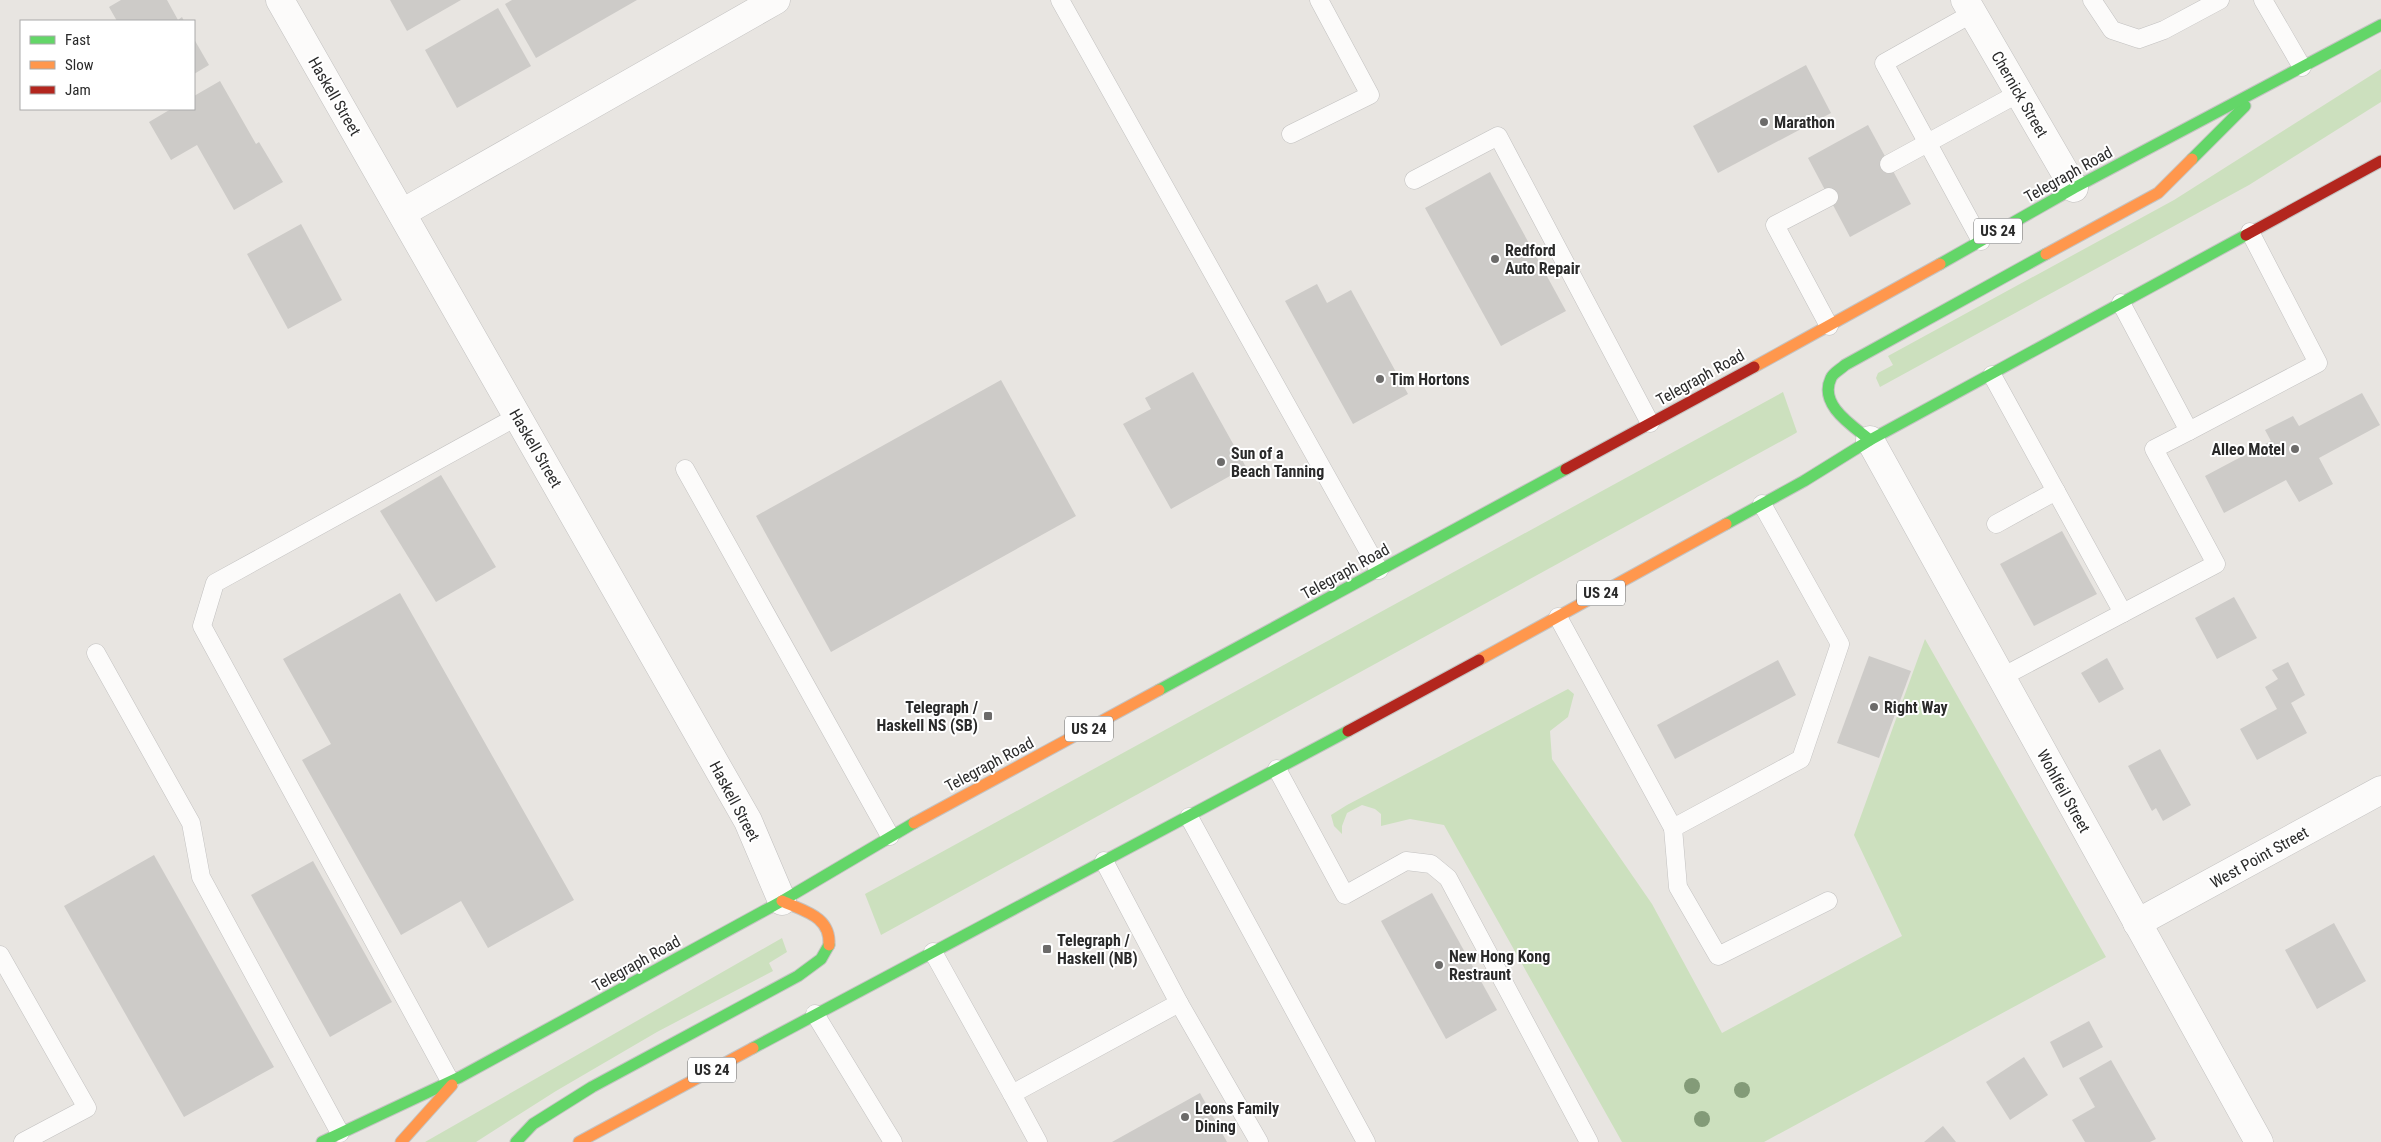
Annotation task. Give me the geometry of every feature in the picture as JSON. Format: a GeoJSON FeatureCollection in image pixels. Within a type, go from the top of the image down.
{"type":"FeatureCollection","features":[{"type":"Feature","properties":{"kind":"main road","name":"Telegraph Road"},"geometry":{"type":"LineString","coordinates":[[322,1142],[455,1079],[782,901],[890,836],[1829,326],[2074,188],[2381,24]]}},
{"type":"Feature","properties":{"kind":"main road"},"geometry":{"type":"LineString","coordinates":[[1870,440],[1848,422],[1832,403],[1828,394],[1831,377],[1845,365],[2158,194],[2266,86]]}},
{"type":"Feature","properties":{"kind":"main road","name":"US 24"},"geometry":{"type":"LineString","coordinates":[[579,1142],[932,952],[1277,770],[1558,617],[1762,504],[1870,440],[2355,175],[2378,157]]}},
{"type":"Feature","properties":{"kind":"main road"},"geometry":{"type":"LineString","coordinates":[[516,1142],[533,1124],[592,1087],[798,976],[816,964],[828,952],[829,939],[825,926],[815,916],[782,901]]}},
{"type":"Feature","properties":{"kind":"main road"},"geometry":{"type":"LineString","coordinates":[[401,1142],[455,1079]]}},
{"type":"Feature","properties":{"kind":"street","name":"Haskell Street"},"geometry":{"type":"LineString","coordinates":[[280,0],[748,821],[782,901]]}},
{"type":"Feature","properties":{"kind":"street"},"geometry":{"type":"LineString","coordinates":[[402,213],[776,0]]}},
{"type":"Feature","properties":{"kind":"street","name":"Chernick Street"},"geometry":{"type":"LineString","coordinates":[[1969,6],[2074,188]]}},
{"type":"Feature","properties":{"kind":"street","name":"Wohlfeil Street"},"geometry":{"type":"LineString","coordinates":[[1870,440],[2259,1142]]}},
{"type":"Feature","properties":{"kind":"street","name":"West Point Street"},"geometry":{"type":"LineString","coordinates":[[2138,923],[2381,790]]}},
{"type":"Feature","properties":{"kind":"lane"},"geometry":{"type":"LineString","coordinates":[[1060,0],[1379,570]]}},
{"type":"Feature","properties":{"kind":"lane"},"geometry":{"type":"LineString","coordinates":[[1291,134],[1370,95],[1319,0]]}},
{"type":"Feature","properties":{"kind":"lane"},"geometry":{"type":"LineString","coordinates":[[2092,0],[2112,30],[2139,39],[2164,30],[2220,0]]}},
{"type":"Feature","properties":{"kind":"lane"},"geometry":{"type":"LineString","coordinates":[[2263,0],[2302,67]]}},
{"type":"Feature","properties":{"kind":"lane"},"geometry":{"type":"LineString","coordinates":[[1969,6],[1884,63],[1981,240]]}},
{"type":"Feature","properties":{"kind":"lane"},"geometry":{"type":"LineString","coordinates":[[1889,164],[2020,93]]}},
{"type":"Feature","properties":{"kind":"lane"},"geometry":{"type":"LineString","coordinates":[[1414,180],[1498,136],[1650,423]]}},
{"type":"Feature","properties":{"kind":"lane"},"geometry":{"type":"LineString","coordinates":[[1829,197],[1775,225],[1829,326]]}},
{"type":"Feature","properties":{"kind":"lane"},"geometry":{"type":"LineString","coordinates":[[2002,677],[2216,564],[2154,449],[2318,363],[2250,232]]}},
{"type":"Feature","properties":{"kind":"lane"},"geometry":{"type":"LineString","coordinates":[[2121,303],[2189,431]]}},
{"type":"Feature","properties":{"kind":"lane"},"geometry":{"type":"LineString","coordinates":[[1992,374],[2123,613]]}},
{"type":"Feature","properties":{"kind":"lane"},"geometry":{"type":"LineString","coordinates":[[455,1079],[202,626],[215,583],[518,416]]}},
{"type":"Feature","properties":{"kind":"lane"},"geometry":{"type":"LineString","coordinates":[[685,469],[890,836]]}},
{"type":"Feature","properties":{"kind":"lane"},"geometry":{"type":"LineString","coordinates":[[1996,524],[2056,491]]}},
{"type":"Feature","properties":{"kind":"lane"},"geometry":{"type":"LineString","coordinates":[[1673,828],[1801,759],[1840,644],[1762,504]]}},
{"type":"Feature","properties":{"kind":"lane"},"geometry":{"type":"LineString","coordinates":[[1558,617],[1673,828],[1678,887],[1718,956],[1828,901]]}},
{"type":"Feature","properties":{"kind":"lane"},"geometry":{"type":"LineString","coordinates":[[96,653],[191,823],[201,877],[340,1133]]}},
{"type":"Feature","properties":{"kind":"lane"},"geometry":{"type":"LineString","coordinates":[[1277,770],[1345,895],[1406,861],[1431,864],[1448,878],[1589,1142]]}},
{"type":"Feature","properties":{"kind":"lane"},"geometry":{"type":"LineString","coordinates":[[1189,817],[1366,1142]]}},
{"type":"Feature","properties":{"kind":"lane"},"geometry":{"type":"LineString","coordinates":[[1104,861],[1179,1003],[1259,1142]]}},
{"type":"Feature","properties":{"kind":"lane"},"geometry":{"type":"LineString","coordinates":[[932,952],[1038,1142]]}},
{"type":"Feature","properties":{"kind":"lane"},"geometry":{"type":"LineString","coordinates":[[0,955],[87,1108],[23,1142]]}},
{"type":"Feature","properties":{"kind":"lane"},"geometry":{"type":"LineString","coordinates":[[1012,1094],[1179,1003]]}},
{"type":"Feature","properties":{"kind":"lane"},"geometry":{"type":"LineString","coordinates":[[816,1014],[892,1142]]}},
{"type":"Feature","properties":{"kind":"green space"},"geometry":{"type":"Polygon","coordinates":[[[2381,69],[2381,102],[2249,185],[1880,387],[1876,378],[1878,373],[1893,365],[1888,356],[2174,200],[2381,69]]]}},
{"type":"Feature","properties":{"kind":"green space"},"geometry":{"type":"Polygon","coordinates":[[[1783,392],[1796,433],[881,935],[865,894],[1783,392]]]}},
{"type":"Feature","properties":{"kind":"green space"},"geometry":{"type":"Polygon","coordinates":[[[1925,639],[2106,957],[1764,1142],[1622,1142],[1444,825],[1410,819],[1381,826],[1381,814],[1375,809],[1362,805],[1347,813],[1342,826],[1342,834],[1334,826],[1331,815],[1347,805],[1568,689],[1574,694],[1568,717],[1550,731],[1552,759],[1652,904],[1722,1033],[1902,936],[1854,835],[1925,639]]]}},
{"type":"Feature","properties":{"kind":"green space"},"geometry":{"type":"Polygon","coordinates":[[[782,938],[787,952],[769,963],[773,971],[657,1032],[556,1091],[476,1142],[425,1142],[782,938]]]}},
{"type":"Feature","properties":{"kind":"building"},"geometry":{"type":"Polygon","coordinates":[[[121,0],[167,0],[178,20],[116,20],[109,7],[121,0]]]}},
{"type":"Feature","properties":{"kind":"building"},"geometry":{"type":"Polygon","coordinates":[[[390,0],[461,0],[407,31],[390,0]]]}},
{"type":"Feature","properties":{"kind":"building"},"geometry":{"type":"Polygon","coordinates":[[[512,0],[637,0],[536,58],[505,4],[512,0]]]}},
{"type":"Feature","properties":{"kind":"building"},"geometry":{"type":"Polygon","coordinates":[[[498,8],[531,66],[457,108],[425,50],[498,8]]]}},
{"type":"Feature","properties":{"kind":"building"},"geometry":{"type":"Polygon","coordinates":[[[195,41],[209,65],[195,73],[195,41]]]}},
{"type":"Feature","properties":{"kind":"building"},"geometry":{"type":"Polygon","coordinates":[[[1806,65],[1831,113],[1718,173],[1693,126],[1806,65]]]}},
{"type":"Feature","properties":{"kind":"building"},"geometry":{"type":"Polygon","coordinates":[[[220,81],[256,144],[259,142],[283,182],[234,210],[197,145],[171,160],[149,122],[169,110],[195,110],[195,95],[220,81]]]}},
{"type":"Feature","properties":{"kind":"building"},"geometry":{"type":"Polygon","coordinates":[[[1868,125],[1911,204],[1850,237],[1808,158],[1868,125]]]}},
{"type":"Feature","properties":{"kind":"building","name":"Redford Auto Repair"},"geometry":{"type":"Polygon","coordinates":[[[1490,172],[1566,311],[1501,346],[1425,208],[1490,172]]]}},
{"type":"Feature","properties":{"kind":"building"},"geometry":{"type":"Polygon","coordinates":[[[301,224],[342,300],[288,329],[247,254],[301,224]]]}},
{"type":"Feature","properties":{"kind":"building"},"geometry":{"type":"Polygon","coordinates":[[[1317,284],[1327,303],[1351,290],[1408,394],[1353,424],[1285,301],[1317,284]]]}},
{"type":"Feature","properties":{"kind":"building"},"geometry":{"type":"Polygon","coordinates":[[[1193,372],[1246,467],[1171,509],[1123,424],[1151,409],[1145,398],[1193,372]]]}},
{"type":"Feature","properties":{"kind":"building"},"geometry":{"type":"Polygon","coordinates":[[[1001,380],[1076,516],[831,652],[756,516],[1001,380]]]}},
{"type":"Feature","properties":{"kind":"building","name":"Alleo Motel"},"geometry":{"type":"Polygon","coordinates":[[[2362,393],[2380,425],[2319,458],[2333,484],[2299,502],[2286,480],[2224,513],[2205,476],[2271,441],[2265,430],[2293,416],[2299,426],[2362,393]]]}},
{"type":"Feature","properties":{"kind":"building"},"geometry":{"type":"Polygon","coordinates":[[[441,475],[496,567],[436,602],[380,511],[441,475]]]}},
{"type":"Feature","properties":{"kind":"building"},"geometry":{"type":"Polygon","coordinates":[[[2062,531],[2097,594],[2034,626],[2000,564],[2062,531]]]}},
{"type":"Feature","properties":{"kind":"building"},"geometry":{"type":"Polygon","coordinates":[[[400,593],[574,900],[488,948],[461,901],[401,935],[302,760],[331,744],[283,659],[400,593]]]}},
{"type":"Feature","properties":{"kind":"building"},"geometry":{"type":"Polygon","coordinates":[[[2234,597],[2257,638],[2217,659],[2195,618],[2234,597]]]}},
{"type":"Feature","properties":{"kind":"building","name":"Right Way"},"geometry":{"type":"Polygon","coordinates":[[[1869,656],[1911,671],[1879,758],[1837,743],[1869,656]]]}},
{"type":"Feature","properties":{"kind":"building"},"geometry":{"type":"Polygon","coordinates":[[[2107,658],[2124,689],[2099,703],[2081,673],[2107,658]]]}},
{"type":"Feature","properties":{"kind":"building"},"geometry":{"type":"Polygon","coordinates":[[[1778,660],[1796,695],[1675,759],[1657,725],[1778,660]]]}},
{"type":"Feature","properties":{"kind":"building"},"geometry":{"type":"Polygon","coordinates":[[[2288,662],[2305,695],[2291,703],[2307,733],[2257,760],[2240,729],[2277,709],[2265,687],[2278,679],[2272,670],[2288,662]]]}},
{"type":"Feature","properties":{"kind":"building"},"geometry":{"type":"Polygon","coordinates":[[[2160,749],[2191,805],[2163,821],[2156,808],[2152,811],[2128,766],[2160,749]]]}},
{"type":"Feature","properties":{"kind":"building"},"geometry":{"type":"Polygon","coordinates":[[[154,855],[274,1067],[184,1117],[64,906],[154,855]]]}},
{"type":"Feature","properties":{"kind":"building"},"geometry":{"type":"Polygon","coordinates":[[[313,861],[392,1002],[330,1037],[251,895],[313,861]]]}},
{"type":"Feature","properties":{"kind":"building","name":"New Hong Kong Restraunt"},"geometry":{"type":"Polygon","coordinates":[[[1432,893],[1497,1010],[1446,1039],[1381,921],[1432,893]]]}},
{"type":"Feature","properties":{"kind":"building"},"geometry":{"type":"Polygon","coordinates":[[[2334,923],[2366,981],[2317,1009],[2285,950],[2334,923]]]}},
{"type":"Feature","properties":{"kind":"building"},"geometry":{"type":"Polygon","coordinates":[[[2089,1021],[2103,1047],[2063,1068],[2050,1042],[2089,1021]]]}},
{"type":"Feature","properties":{"kind":"building"},"geometry":{"type":"Polygon","coordinates":[[[2024,1057],[2048,1095],[2010,1120],[1986,1082],[2024,1057]]]}},
{"type":"Feature","properties":{"kind":"building"},"geometry":{"type":"Polygon","coordinates":[[[2111,1060],[2156,1139],[2150,1142],[2085,1142],[2072,1120],[2095,1107],[2079,1078],[2111,1060]]]}},
{"type":"Feature","properties":{"kind":"building","name":"Leons Family Dining"},"geometry":{"type":"Polygon","coordinates":[[[1200,1093],[1227,1142],[1112,1142],[1200,1093]]]}},
{"type":"Feature","properties":{"kind":"building"},"geometry":{"type":"Polygon","coordinates":[[[1943,1126],[1956,1142],[1924,1142],[1943,1126]]]}},
{"type":"Feature","properties":{"kind":"traffic: fast"},"geometry":{"type":"LineString","coordinates":[[1940,264],[2074,188],[2381,25]]}},
{"type":"Feature","properties":{"kind":"traffic: fast"},"geometry":{"type":"LineString","coordinates":[[2192,159],[2245,106]]}},
{"type":"Feature","properties":{"kind":"traffic: fast"},"geometry":{"type":"LineString","coordinates":[[1726,524],[1804,481],[1870,440],[2246,235]]}},
{"type":"Feature","properties":{"kind":"traffic: fast"},"geometry":{"type":"LineString","coordinates":[[1870,440],[1839,414],[1833,406],[1828,388],[1833,374],[1845,365],[2046,254]]}},
{"type":"Feature","properties":{"kind":"traffic: fast"},"geometry":{"type":"LineString","coordinates":[[1159,690],[1566,469]]}},
{"type":"Feature","properties":{"kind":"traffic: fast"},"geometry":{"type":"LineString","coordinates":[[753,1048],[1348,731]]}},
{"type":"Feature","properties":{"kind":"traffic: fast"},"geometry":{"type":"LineString","coordinates":[[322,1142],[460,1077],[782,901],[914,823]]}},
{"type":"Feature","properties":{"kind":"traffic: fast"},"geometry":{"type":"LineString","coordinates":[[516,1142],[533,1124],[592,1087],[798,976],[821,959],[829,945]]}},
{"type":"Feature","properties":{"kind":"traffic: slow"},"geometry":{"type":"LineString","coordinates":[[2046,254],[2158,193],[2192,159]]}},
{"type":"Feature","properties":{"kind":"traffic: slow"},"geometry":{"type":"LineString","coordinates":[[1754,367],[1940,264]]}},
{"type":"Feature","properties":{"kind":"traffic: slow"},"geometry":{"type":"LineString","coordinates":[[1479,660],[1726,524]]}},
{"type":"Feature","properties":{"kind":"traffic: slow"},"geometry":{"type":"LineString","coordinates":[[914,823],[1159,690]]}},
{"type":"Feature","properties":{"kind":"traffic: slow"},"geometry":{"type":"LineString","coordinates":[[782,901],[807,912],[821,921],[828,935],[829,945]]}},
{"type":"Feature","properties":{"kind":"traffic: slow"},"geometry":{"type":"LineString","coordinates":[[579,1142],[753,1048]]}},
{"type":"Feature","properties":{"kind":"traffic: slow"},"geometry":{"type":"LineString","coordinates":[[401,1142],[452,1085]]}},
{"type":"Feature","properties":{"kind":"traffic: jam"},"geometry":{"type":"LineString","coordinates":[[2246,235],[2381,161]]}},
{"type":"Feature","properties":{"kind":"traffic: jam"},"geometry":{"type":"LineString","coordinates":[[1566,469],[1754,367]]}},
{"type":"Feature","properties":{"kind":"traffic: jam"},"geometry":{"type":"LineString","coordinates":[[1348,731],[1479,660]]}},
{"type":"Feature","properties":{"kind":"place","name":"Marathon"},"geometry":{"type":"Point","coordinates":[1764,122]}},
{"type":"Feature","properties":{"kind":"place","name":"Redford Auto Repair"},"geometry":{"type":"Point","coordinates":[1495,259]}},
{"type":"Feature","properties":{"kind":"place","name":"Tim Hortons"},"geometry":{"type":"Point","coordinates":[1380,379]}},
{"type":"Feature","properties":{"kind":"place","name":"Alleo Motel"},"geometry":{"type":"Point","coordinates":[2295,449]}},
{"type":"Feature","properties":{"kind":"place","name":"Sun of a Beach Tanning"},"geometry":{"type":"Point","coordinates":[1221,462]}},
{"type":"Feature","properties":{"kind":"place","name":"Right Way"},"geometry":{"type":"Point","coordinates":[1874,707]}},
{"type":"Feature","properties":{"kind":"place","name":"Telegraph / Haskell NS (SB)"},"geometry":{"type":"Point","coordinates":[988,716]}},
{"type":"Feature","properties":{"kind":"place","name":"Telegraph / Haskell (NB)"},"geometry":{"type":"Point","coordinates":[1047,949]}},
{"type":"Feature","properties":{"kind":"place","name":"New Hong Kong Restraunt"},"geometry":{"type":"Point","coordinates":[1439,965]}},
{"type":"Feature","properties":{"kind":"place","name":"Leons Family Dining"},"geometry":{"type":"Point","coordinates":[1185,1117]}}]}
